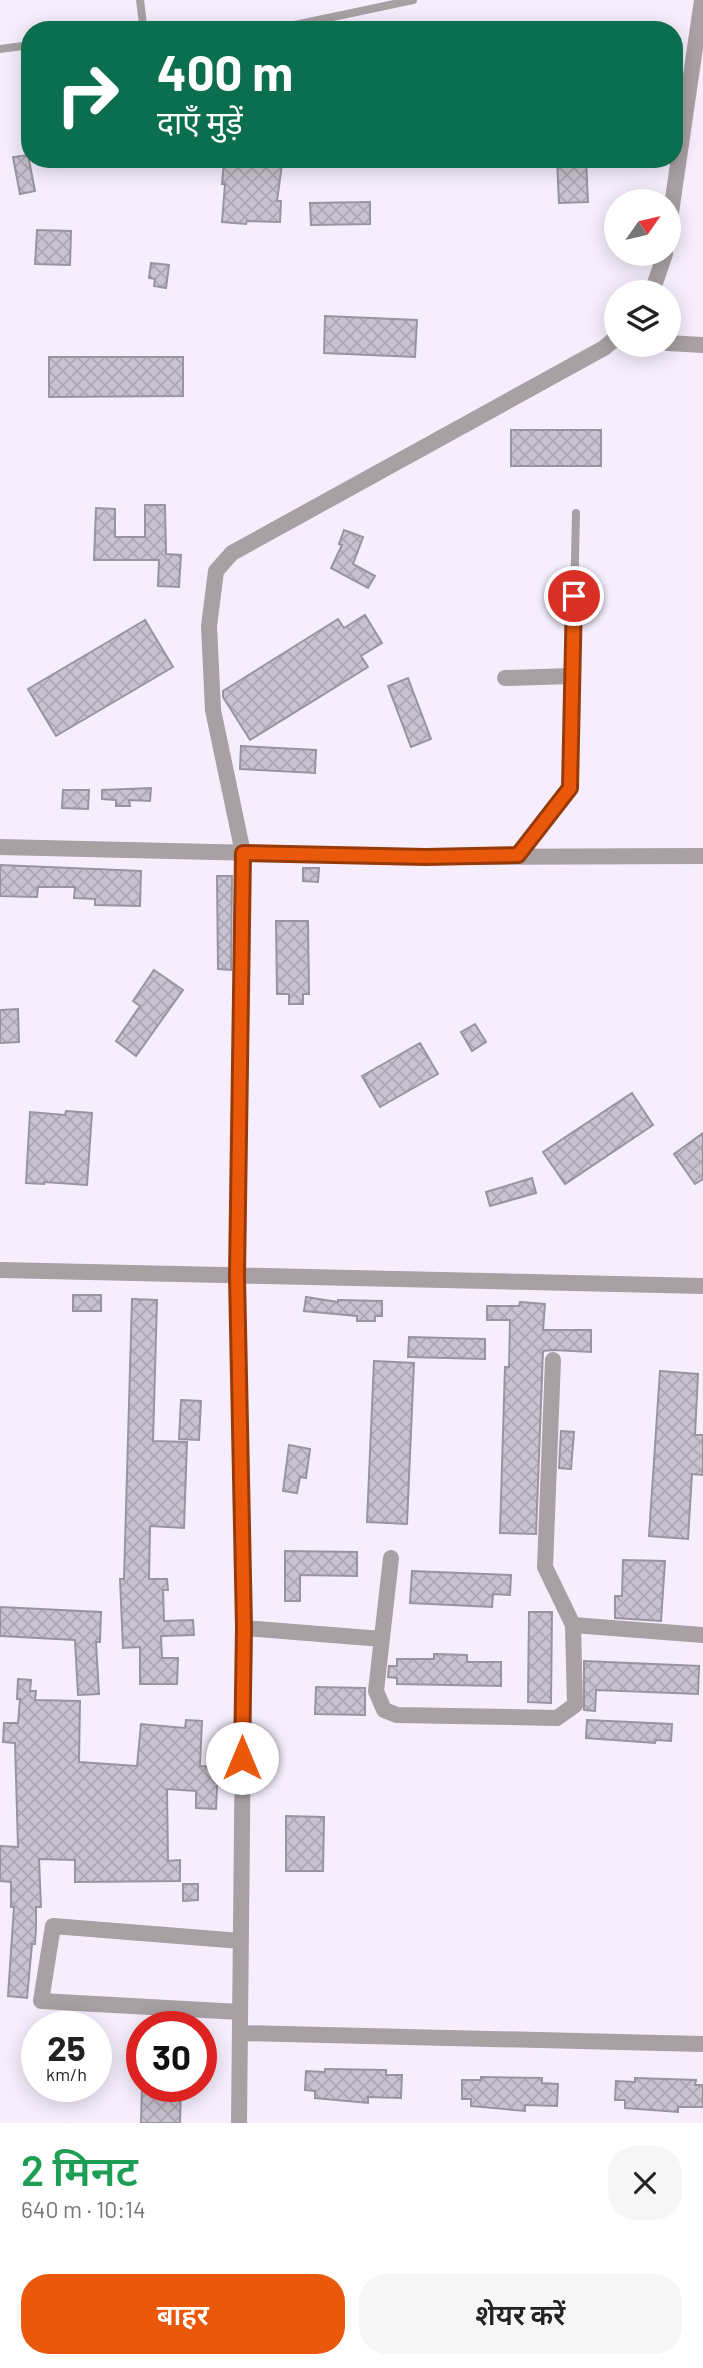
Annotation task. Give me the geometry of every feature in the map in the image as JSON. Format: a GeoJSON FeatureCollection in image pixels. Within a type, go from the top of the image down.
{"type":"FeatureCollection","features":[{"type":"Feature","properties":{"kind":"street"},"geometry":{"type":"LineString","coordinates":[[683,130],[702,0]]}},
{"type":"Feature","properties":{"kind":"street"},"geometry":{"type":"LineString","coordinates":[[674,189],[677,168]]}},
{"type":"Feature","properties":{"kind":"street"},"geometry":{"type":"LineString","coordinates":[[681,344],[703,345]]}},
{"type":"Feature","properties":{"kind":"street"},"geometry":{"type":"LineString","coordinates":[[239,2123],[244,1628],[237,1276],[243,853],[214,710],[209,626],[216,572],[232,553],[604,348]]}},
{"type":"Feature","properties":{"kind":"street"},"geometry":{"type":"LineString","coordinates":[[505,678],[573,676]]}},
{"type":"Feature","properties":{"kind":"street"},"geometry":{"type":"LineString","coordinates":[[0,847],[426,857],[703,856]]}},
{"type":"Feature","properties":{"kind":"street"},"geometry":{"type":"LineString","coordinates":[[0,1270],[703,1286]]}},
{"type":"Feature","properties":{"kind":"street"},"geometry":{"type":"LineString","coordinates":[[391,1558],[376,1691],[384,1710],[397,1715],[558,1718],[575,1705],[573,1625],[545,1567],[553,1360]]}},
{"type":"Feature","properties":{"kind":"street"},"geometry":{"type":"LineString","coordinates":[[573,1625],[703,1635]]}},
{"type":"Feature","properties":{"kind":"street"},"geometry":{"type":"LineString","coordinates":[[244,1628],[382,1639]]}},
{"type":"Feature","properties":{"kind":"street"},"geometry":{"type":"LineString","coordinates":[[240,2012],[41,2001],[53,1926],[241,1941]]}},
{"type":"Feature","properties":{"kind":"street"},"geometry":{"type":"LineString","coordinates":[[240,2033],[703,2044]]}},
{"type":"Feature","properties":{"kind":"lane"},"geometry":{"type":"LineString","coordinates":[[140,0],[143,21]]}},
{"type":"Feature","properties":{"kind":"lane"},"geometry":{"type":"LineString","coordinates":[[314,21],[413,0]]}},
{"type":"Feature","properties":{"kind":"lane"},"geometry":{"type":"LineString","coordinates":[[0,49],[21,46]]}},
{"type":"Feature","properties":{"kind":"lane"},"geometry":{"type":"LineString","coordinates":[[518,855],[570,788],[576,513]]}},
{"type":"Feature","properties":{"kind":"building"},"geometry":{"type":"Polygon","coordinates":[[[21,156],[21,168],[31,168],[35,191],[20,194],[13,157],[21,156]]]}},
{"type":"Feature","properties":{"kind":"building"},"geometry":{"type":"Polygon","coordinates":[[[223,168],[281,168],[277,201],[281,201],[280,222],[222,222],[225,184],[222,184],[223,168]]]}},
{"type":"Feature","properties":{"kind":"building"},"geometry":{"type":"Polygon","coordinates":[[[557,168],[586,168],[588,202],[559,203],[557,168]]]}},
{"type":"Feature","properties":{"kind":"building"},"geometry":{"type":"Polygon","coordinates":[[[370,202],[370,224],[311,225],[310,203],[370,202]]]}},
{"type":"Feature","properties":{"kind":"building"},"geometry":{"type":"Polygon","coordinates":[[[37,230],[71,231],[70,265],[35,264],[37,230]]]}},
{"type":"Feature","properties":{"kind":"building"},"geometry":{"type":"Polygon","coordinates":[[[151,263],[169,265],[166,288],[154,286],[155,279],[149,278],[151,263]]]}},
{"type":"Feature","properties":{"kind":"building"},"geometry":{"type":"Polygon","coordinates":[[[325,316],[417,320],[415,357],[324,353],[325,316]]]}},
{"type":"Feature","properties":{"kind":"building"},"geometry":{"type":"Polygon","coordinates":[[[49,357],[183,357],[183,396],[49,397],[49,357]]]}},
{"type":"Feature","properties":{"kind":"building"},"geometry":{"type":"Polygon","coordinates":[[[511,430],[601,430],[601,466],[511,466],[511,430]]]}},
{"type":"Feature","properties":{"kind":"building"},"geometry":{"type":"Polygon","coordinates":[[[145,505],[165,505],[166,554],[181,555],[179,587],[158,586],[159,560],[94,560],[96,508],[115,509],[115,537],[145,537],[145,505]]]}},
{"type":"Feature","properties":{"kind":"building"},"geometry":{"type":"Polygon","coordinates":[[[344,530],[363,537],[353,564],[375,576],[368,588],[331,568],[342,545],[339,544],[344,530]]]}},
{"type":"Feature","properties":{"kind":"building"},"geometry":{"type":"Polygon","coordinates":[[[365,615],[382,643],[361,656],[368,667],[250,740],[223,697],[223,691],[338,619],[344,628],[365,615]]]}},
{"type":"Feature","properties":{"kind":"building"},"geometry":{"type":"Polygon","coordinates":[[[145,620],[173,667],[56,736],[28,689],[145,620]]]}},
{"type":"Feature","properties":{"kind":"building"},"geometry":{"type":"Polygon","coordinates":[[[408,678],[431,739],[411,747],[388,686],[408,678]]]}},
{"type":"Feature","properties":{"kind":"building"},"geometry":{"type":"Polygon","coordinates":[[[241,746],[316,750],[315,773],[240,769],[241,746]]]}},
{"type":"Feature","properties":{"kind":"building"},"geometry":{"type":"Polygon","coordinates":[[[151,788],[150,801],[129,800],[130,806],[116,806],[116,800],[102,799],[102,790],[151,788]]]}},
{"type":"Feature","properties":{"kind":"building"},"geometry":{"type":"Polygon","coordinates":[[[63,790],[89,790],[88,809],[62,808],[63,790]]]}},
{"type":"Feature","properties":{"kind":"building"},"geometry":{"type":"Polygon","coordinates":[[[0,865],[141,871],[140,906],[95,905],[95,899],[74,898],[75,887],[38,887],[37,897],[0,896],[0,865]]]}},
{"type":"Feature","properties":{"kind":"building"},"geometry":{"type":"Polygon","coordinates":[[[303,868],[319,868],[318,882],[303,881],[303,868]]]}},
{"type":"Feature","properties":{"kind":"building"},"geometry":{"type":"Polygon","coordinates":[[[217,876],[232,876],[231,970],[218,969],[217,876]]]}},
{"type":"Feature","properties":{"kind":"building"},"geometry":{"type":"Polygon","coordinates":[[[276,921],[308,921],[309,994],[303,994],[303,1004],[289,1004],[289,994],[277,994],[276,921]]]}},
{"type":"Feature","properties":{"kind":"building"},"geometry":{"type":"Polygon","coordinates":[[[154,970],[183,990],[136,1056],[116,1041],[140,1006],[133,1001],[154,970]]]}},
{"type":"Feature","properties":{"kind":"building"},"geometry":{"type":"Polygon","coordinates":[[[18,1009],[19,1042],[0,1043],[0,1010],[18,1009]]]}},
{"type":"Feature","properties":{"kind":"building"},"geometry":{"type":"Polygon","coordinates":[[[475,1024],[486,1042],[472,1051],[461,1032],[475,1024]]]}},
{"type":"Feature","properties":{"kind":"building"},"geometry":{"type":"Polygon","coordinates":[[[420,1043],[438,1074],[380,1107],[362,1076],[420,1043]]]}},
{"type":"Feature","properties":{"kind":"building"},"geometry":{"type":"Polygon","coordinates":[[[632,1093],[653,1125],[565,1184],[543,1152],[632,1093]]]}},
{"type":"Feature","properties":{"kind":"building"},"geometry":{"type":"Polygon","coordinates":[[[66,1111],[92,1113],[87,1185],[26,1183],[30,1112],[65,1115],[66,1111]]]}},
{"type":"Feature","properties":{"kind":"building"},"geometry":{"type":"Polygon","coordinates":[[[703,1133],[703,1179],[695,1184],[674,1154],[703,1133]]]}},
{"type":"Feature","properties":{"kind":"building"},"geometry":{"type":"Polygon","coordinates":[[[532,1178],[536,1193],[490,1206],[486,1192],[532,1178]]]}},
{"type":"Feature","properties":{"kind":"building"},"geometry":{"type":"Polygon","coordinates":[[[73,1295],[101,1295],[101,1311],[73,1311],[73,1295]]]}},
{"type":"Feature","properties":{"kind":"building"},"geometry":{"type":"Polygon","coordinates":[[[306,1297],[338,1302],[382,1301],[382,1316],[375,1316],[375,1321],[357,1321],[357,1316],[304,1311],[306,1297]]]}},
{"type":"Feature","properties":{"kind":"building"},"geometry":{"type":"Polygon","coordinates":[[[132,1299],[157,1300],[153,1441],[187,1442],[184,1528],[150,1526],[149,1579],[167,1579],[168,1590],[163,1590],[164,1621],[193,1620],[194,1635],[161,1636],[162,1658],[178,1658],[177,1684],[140,1684],[140,1647],[123,1648],[120,1579],[124,1579],[132,1299]]]}},
{"type":"Feature","properties":{"kind":"building"},"geometry":{"type":"Polygon","coordinates":[[[520,1302],[545,1304],[543,1330],[591,1330],[591,1352],[543,1351],[536,1534],[500,1533],[505,1367],[509,1367],[510,1320],[487,1320],[487,1306],[519,1306],[520,1302]]]}},
{"type":"Feature","properties":{"kind":"building"},"geometry":{"type":"Polygon","coordinates":[[[409,1337],[485,1339],[485,1359],[408,1357],[409,1337]]]}},
{"type":"Feature","properties":{"kind":"building"},"geometry":{"type":"Polygon","coordinates":[[[374,1361],[414,1363],[407,1524],[367,1522],[374,1361]]]}},
{"type":"Feature","properties":{"kind":"building"},"geometry":{"type":"Polygon","coordinates":[[[660,1371],[698,1374],[695,1435],[703,1435],[703,1475],[692,1474],[688,1539],[649,1536],[660,1371]]]}},
{"type":"Feature","properties":{"kind":"building"},"geometry":{"type":"Polygon","coordinates":[[[181,1400],[201,1401],[199,1440],[179,1439],[181,1400]]]}},
{"type":"Feature","properties":{"kind":"building"},"geometry":{"type":"Polygon","coordinates":[[[561,1431],[574,1432],[571,1469],[559,1468],[561,1431]]]}},
{"type":"Feature","properties":{"kind":"building"},"geometry":{"type":"Polygon","coordinates":[[[289,1445],[310,1449],[306,1478],[300,1477],[297,1493],[283,1491],[289,1445]]]}},
{"type":"Feature","properties":{"kind":"building"},"geometry":{"type":"Polygon","coordinates":[[[285,1551],[357,1552],[357,1576],[300,1575],[300,1601],[285,1601],[285,1551]]]}},
{"type":"Feature","properties":{"kind":"building"},"geometry":{"type":"Polygon","coordinates":[[[623,1560],[665,1561],[661,1621],[615,1618],[615,1596],[622,1596],[623,1560]]]}},
{"type":"Feature","properties":{"kind":"building"},"geometry":{"type":"Polygon","coordinates":[[[412,1571],[511,1575],[510,1595],[493,1594],[492,1607],[410,1603],[412,1571]]]}},
{"type":"Feature","properties":{"kind":"building"},"geometry":{"type":"Polygon","coordinates":[[[0,1607],[101,1612],[100,1642],[96,1642],[99,1694],[78,1695],[75,1640],[0,1636],[0,1607]]]}},
{"type":"Feature","properties":{"kind":"building"},"geometry":{"type":"Polygon","coordinates":[[[529,1612],[552,1612],[551,1703],[528,1702],[529,1612]]]}},
{"type":"Feature","properties":{"kind":"building"},"geometry":{"type":"Polygon","coordinates":[[[434,1654],[467,1655],[467,1662],[501,1662],[501,1686],[397,1684],[397,1678],[388,1677],[389,1666],[397,1666],[397,1659],[434,1659],[434,1654]]]}},
{"type":"Feature","properties":{"kind":"building"},"geometry":{"type":"Polygon","coordinates":[[[584,1661],[699,1666],[698,1694],[596,1690],[595,1711],[584,1710],[584,1661]]]}},
{"type":"Feature","properties":{"kind":"building"},"geometry":{"type":"Polygon","coordinates":[[[18,1679],[31,1680],[30,1691],[36,1691],[35,1700],[80,1701],[79,1762],[137,1766],[141,1724],[185,1728],[186,1720],[202,1721],[200,1766],[218,1767],[216,1809],[196,1808],[196,1791],[167,1789],[168,1861],[180,1860],[180,1881],[75,1882],[75,1860],[39,1859],[41,1907],[36,1907],[35,1944],[32,1944],[27,1998],[8,1996],[14,1907],[11,1907],[11,1882],[0,1881],[0,1846],[18,1847],[15,1743],[3,1742],[4,1723],[18,1723],[18,1679]]]}},
{"type":"Feature","properties":{"kind":"building"},"geometry":{"type":"Polygon","coordinates":[[[316,1687],[365,1688],[365,1715],[315,1714],[316,1687]]]}},
{"type":"Feature","properties":{"kind":"building"},"geometry":{"type":"Polygon","coordinates":[[[587,1720],[672,1724],[671,1741],[656,1740],[655,1743],[586,1738],[587,1720]]]}},
{"type":"Feature","properties":{"kind":"building"},"geometry":{"type":"Polygon","coordinates":[[[286,1816],[324,1817],[323,1871],[286,1871],[286,1816]]]}},
{"type":"Feature","properties":{"kind":"building"},"geometry":{"type":"Polygon","coordinates":[[[183,1884],[198,1884],[198,1900],[183,1901],[183,1884]]]}},
{"type":"Feature","properties":{"kind":"building"},"geometry":{"type":"Polygon","coordinates":[[[325,2069],[386,2070],[386,2075],[402,2075],[401,2098],[368,2097],[368,2103],[315,2098],[315,2091],[305,2090],[306,2071],[325,2072],[325,2069]]]}},
{"type":"Feature","properties":{"kind":"building"},"geometry":{"type":"Polygon","coordinates":[[[481,2077],[542,2078],[542,2083],[558,2084],[557,2106],[525,2105],[525,2111],[471,2106],[471,2099],[462,2099],[462,2080],[481,2080],[481,2077]]]}},
{"type":"Feature","properties":{"kind":"building"},"geometry":{"type":"Polygon","coordinates":[[[635,2078],[696,2080],[695,2085],[703,2085],[703,2107],[678,2107],[678,2112],[625,2108],[625,2100],[615,2100],[616,2081],[635,2082],[635,2078]]]}},
{"type":"Feature","properties":{"kind":"building"},"geometry":{"type":"Polygon","coordinates":[[[142,2102],[181,2102],[180,2123],[141,2123],[142,2102]]]}},
{"type":"Feature","properties":{"kind":"route"},"geometry":{"type":"LineString","coordinates":[[242,1758],[244,1628],[237,1276],[243,853],[426,857],[518,855],[570,788],[574,596]]}}]}
